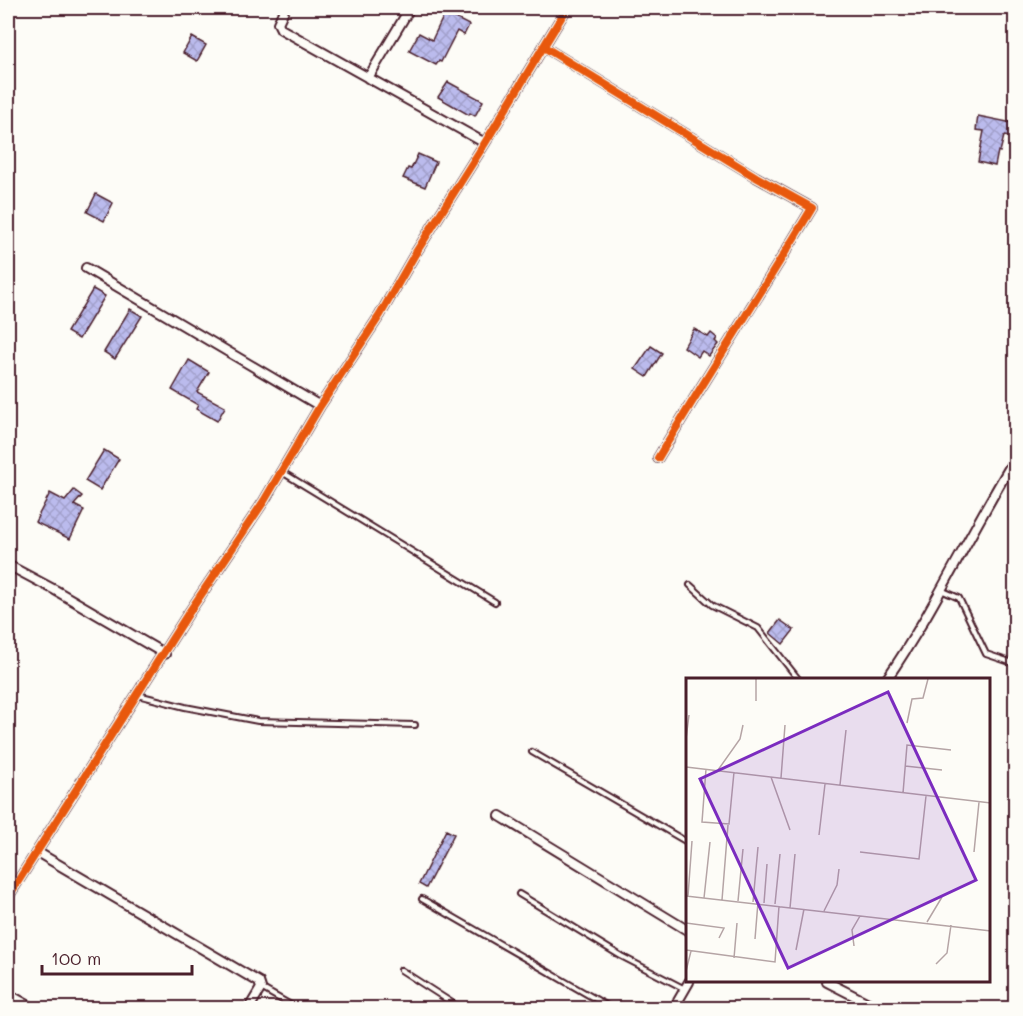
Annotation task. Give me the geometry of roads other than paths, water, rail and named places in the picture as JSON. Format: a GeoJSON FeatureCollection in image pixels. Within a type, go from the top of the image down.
{"type":"FeatureCollection","features":[{"type":"Feature","properties":{"kind":"street"},"geometry":{"type":"LineString","coordinates":[[285,8],[278,23],[281,29],[486,143]]}},
{"type":"Feature","properties":{"kind":"street"},"geometry":{"type":"LineString","coordinates":[[368,78],[410,8]]}},
{"type":"Feature","properties":{"kind":"street"},"geometry":{"type":"LineString","coordinates":[[8,897],[165,654],[188,614],[238,543],[320,406],[380,315],[415,254],[486,143],[567,8]]}},
{"type":"Feature","properties":{"kind":"street"},"geometry":{"type":"LineString","coordinates":[[544,47],[756,177],[812,208],[658,458]]}},
{"type":"Feature","properties":{"kind":"street"},"geometry":{"type":"LineString","coordinates":[[86,268],[320,406]]}},
{"type":"Feature","properties":{"kind":"street"},"geometry":{"type":"LineString","coordinates":[[887,678],[919,631],[1016,457]]}},
{"type":"Feature","properties":{"kind":"street"},"geometry":{"type":"LineString","coordinates":[[8,565],[165,654]]}},
{"type":"Feature","properties":{"kind":"street"},"geometry":{"type":"LineString","coordinates":[[500,816],[686,929]]}},
{"type":"Feature","properties":{"kind":"street"},"geometry":{"type":"LineString","coordinates":[[37,852],[259,982],[261,988],[249,1008]]}},
{"type":"Feature","properties":{"kind":"street"},"geometry":{"type":"LineString","coordinates":[[831,983],[878,1008]]}},
{"type":"Feature","properties":{"kind":"street"},"geometry":{"type":"LineString","coordinates":[[674,1008],[687,985]]}},
{"type":"Feature","properties":{"kind":"street"},"geometry":{"type":"LineString","coordinates":[[8,994],[33,1008]]}},
{"type":"Feature","properties":{"kind":"lane"},"geometry":{"type":"LineString","coordinates":[[282,471],[495,602]]}},
{"type":"Feature","properties":{"kind":"lane"},"geometry":{"type":"LineString","coordinates":[[690,585],[712,605],[758,628],[797,678]]}},
{"type":"Feature","properties":{"kind":"lane"},"geometry":{"type":"LineString","coordinates":[[940,590],[959,598],[986,654],[1016,664]]}},
{"type":"Feature","properties":{"kind":"lane"},"geometry":{"type":"LineString","coordinates":[[138,695],[258,721],[415,725]]}},
{"type":"Feature","properties":{"kind":"lane"},"geometry":{"type":"LineString","coordinates":[[532,752],[686,841]]}},
{"type":"Feature","properties":{"kind":"lane"},"geometry":{"type":"LineString","coordinates":[[519,894],[621,956],[687,985]]}},
{"type":"Feature","properties":{"kind":"lane"},"geometry":{"type":"LineString","coordinates":[[422,899],[611,1008]]}},
{"type":"Feature","properties":{"kind":"lane"},"geometry":{"type":"LineString","coordinates":[[401,970],[460,1008]]}},
{"type":"Feature","properties":{"kind":"lane"},"geometry":{"type":"LineString","coordinates":[[261,988],[296,1008]]}}]}
